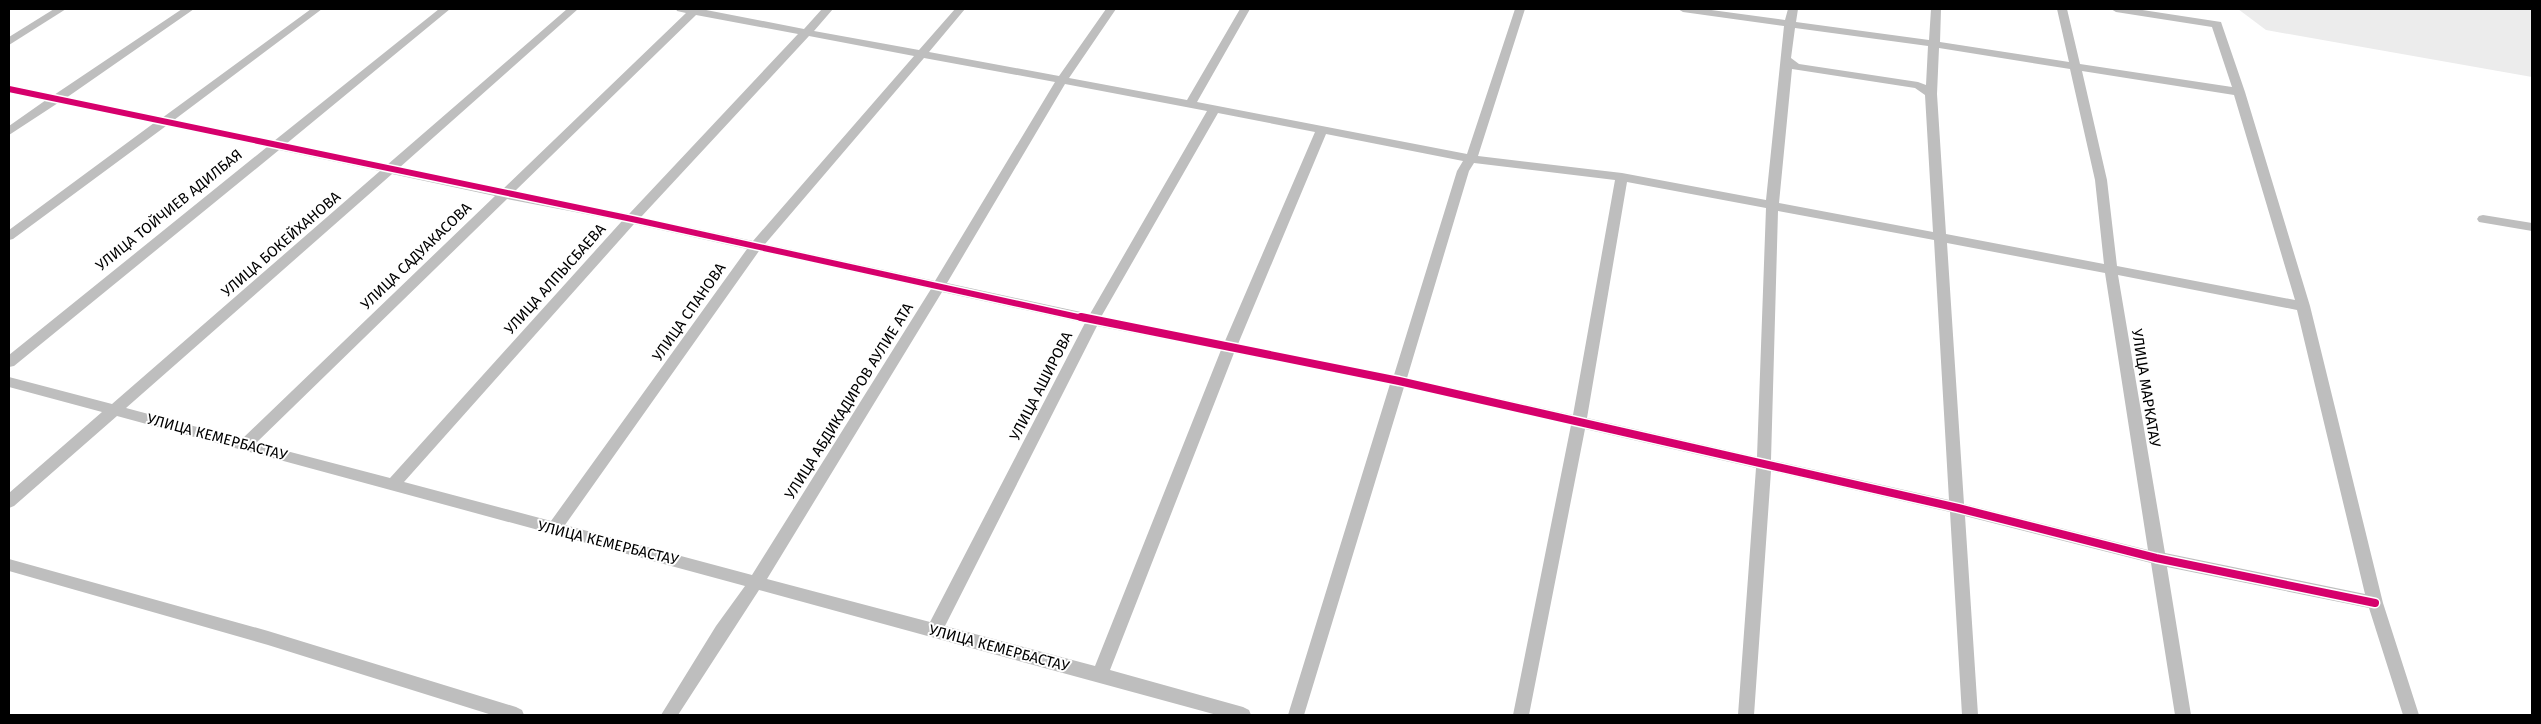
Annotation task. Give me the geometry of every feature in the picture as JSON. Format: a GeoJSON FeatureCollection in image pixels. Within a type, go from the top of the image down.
{"type":"FeatureCollection","features":[{"type":"Feature","properties":{"kind":"street"},"geometry":{"type":"LineString","coordinates":[[9,42],[61,9]]}},
{"type":"Feature","properties":{"kind":"street"},"geometry":{"type":"LineString","coordinates":[[9,131],[189,9]]}},
{"type":"Feature","properties":{"kind":"street"},"geometry":{"type":"LineString","coordinates":[[9,236],[317,9]]}},
{"type":"Feature","properties":{"kind":"street","name":"УЛИЦА ТОЙЧИЕВ АДИЛБАЯ"},"geometry":{"type":"LineString","coordinates":[[9,362],[445,9]]}},
{"type":"Feature","properties":{"kind":"street","name":"УЛИЦА БОКЕЙХАНОВА"},"geometry":{"type":"LineString","coordinates":[[9,502],[573,9]]}},
{"type":"Feature","properties":{"kind":"street"},"geometry":{"type":"LineString","coordinates":[[681,9],[695,10],[805,34],[1190,104],[1471,159],[1622,177],[2303,306]]}},
{"type":"Feature","properties":{"kind":"street","name":"УЛИЦА АЛПЫСБАЕВА"},"geometry":{"type":"LineString","coordinates":[[392,486],[632,219],[828,9]]}},
{"type":"Feature","properties":{"kind":"street","name":"УЛИЦА СПАНОВА"},"geometry":{"type":"LineString","coordinates":[[554,529],[756,246],[960,9]]}},
{"type":"Feature","properties":{"kind":"street","name":"УЛИЦА АБДИКАДИРОВ АУЛИЕ АТА"},"geometry":{"type":"LineString","coordinates":[[669,715],[722,631],[757,581],[939,286],[1061,80],[1111,9]]}},
{"type":"Feature","properties":{"kind":"street"},"geometry":{"type":"LineString","coordinates":[[1190,104],[1245,9]]}},
{"type":"Feature","properties":{"kind":"street"},"geometry":{"type":"LineString","coordinates":[[1296,715],[1463,171],[1471,159],[1520,9]]}},
{"type":"Feature","properties":{"kind":"street"},"geometry":{"type":"LineString","coordinates":[[1683,9],[1934,44],[2239,92]]}},
{"type":"Feature","properties":{"kind":"street"},"geometry":{"type":"LineString","coordinates":[[1746,715],[1764,463],[1772,206],[1793,9]]}},
{"type":"Feature","properties":{"kind":"street"},"geometry":{"type":"LineString","coordinates":[[1936,9],[1931,94],[1970,715]]}},
{"type":"Feature","properties":{"kind":"street","name":"УЛИЦА МАРКАТАУ"},"geometry":{"type":"LineString","coordinates":[[2062,9],[2101,180],[2111,270],[2156,558],[2183,715]]}},
{"type":"Feature","properties":{"kind":"street"},"geometry":{"type":"LineString","coordinates":[[2116,9],[2217,24],[2303,306],[2375,603],[2411,715]]}},
{"type":"Feature","properties":{"kind":"street","name":"УЛИЦА САДУАКАСОВА"},"geometry":{"type":"LineString","coordinates":[[246,444],[695,10]]}},
{"type":"Feature","properties":{"kind":"street"},"geometry":{"type":"LineString","coordinates":[[1787,62],[1796,67],[1918,85],[1931,94]]}},
{"type":"Feature","properties":{"kind":"street"},"geometry":{"type":"LineString","coordinates":[[9,89],[504,194],[632,219],[1093,320],[1399,381],[1958,508],[2156,558],[2375,603]]}},
{"type":"Feature","properties":{"kind":"street","name":"УЛИЦА АШИРОВА"},"geometry":{"type":"LineString","coordinates":[[934,630],[1093,320],[1214,109]]}},
{"type":"Feature","properties":{"kind":"street"},"geometry":{"type":"LineString","coordinates":[[1100,675],[1229,348],[1321,131]]}},
{"type":"Feature","properties":{"kind":"street"},"geometry":{"type":"LineString","coordinates":[[1521,715],[1579,421],[1622,177]]}},
{"type":"Feature","properties":{"kind":"street"},"geometry":{"type":"LineString","coordinates":[[2483,219],[2532,227]]}},
{"type":"Feature","properties":{"kind":"street","name":"УЛИЦА КЕМЕРБАСТАУ"},"geometry":{"type":"LineString","coordinates":[[9,382],[246,444],[392,486],[757,581],[1243,715]]}},
{"type":"Feature","properties":{"kind":"street"},"geometry":{"type":"LineString","coordinates":[[9,565],[268,638],[516,715]]}},
{"type":"Feature","properties":{"kind":"shaded area"},"geometry":{"type":"Polygon","coordinates":[[[2238,9],[2532,9],[2532,77],[2266,30],[2238,9]]]}},
{"type":"Feature","properties":{"kind":"cycle path"},"geometry":{"type":"LineString","coordinates":[[9,89],[504,194],[632,219],[1093,320],[1399,381],[1958,508],[2156,558],[2375,603]]}}]}
